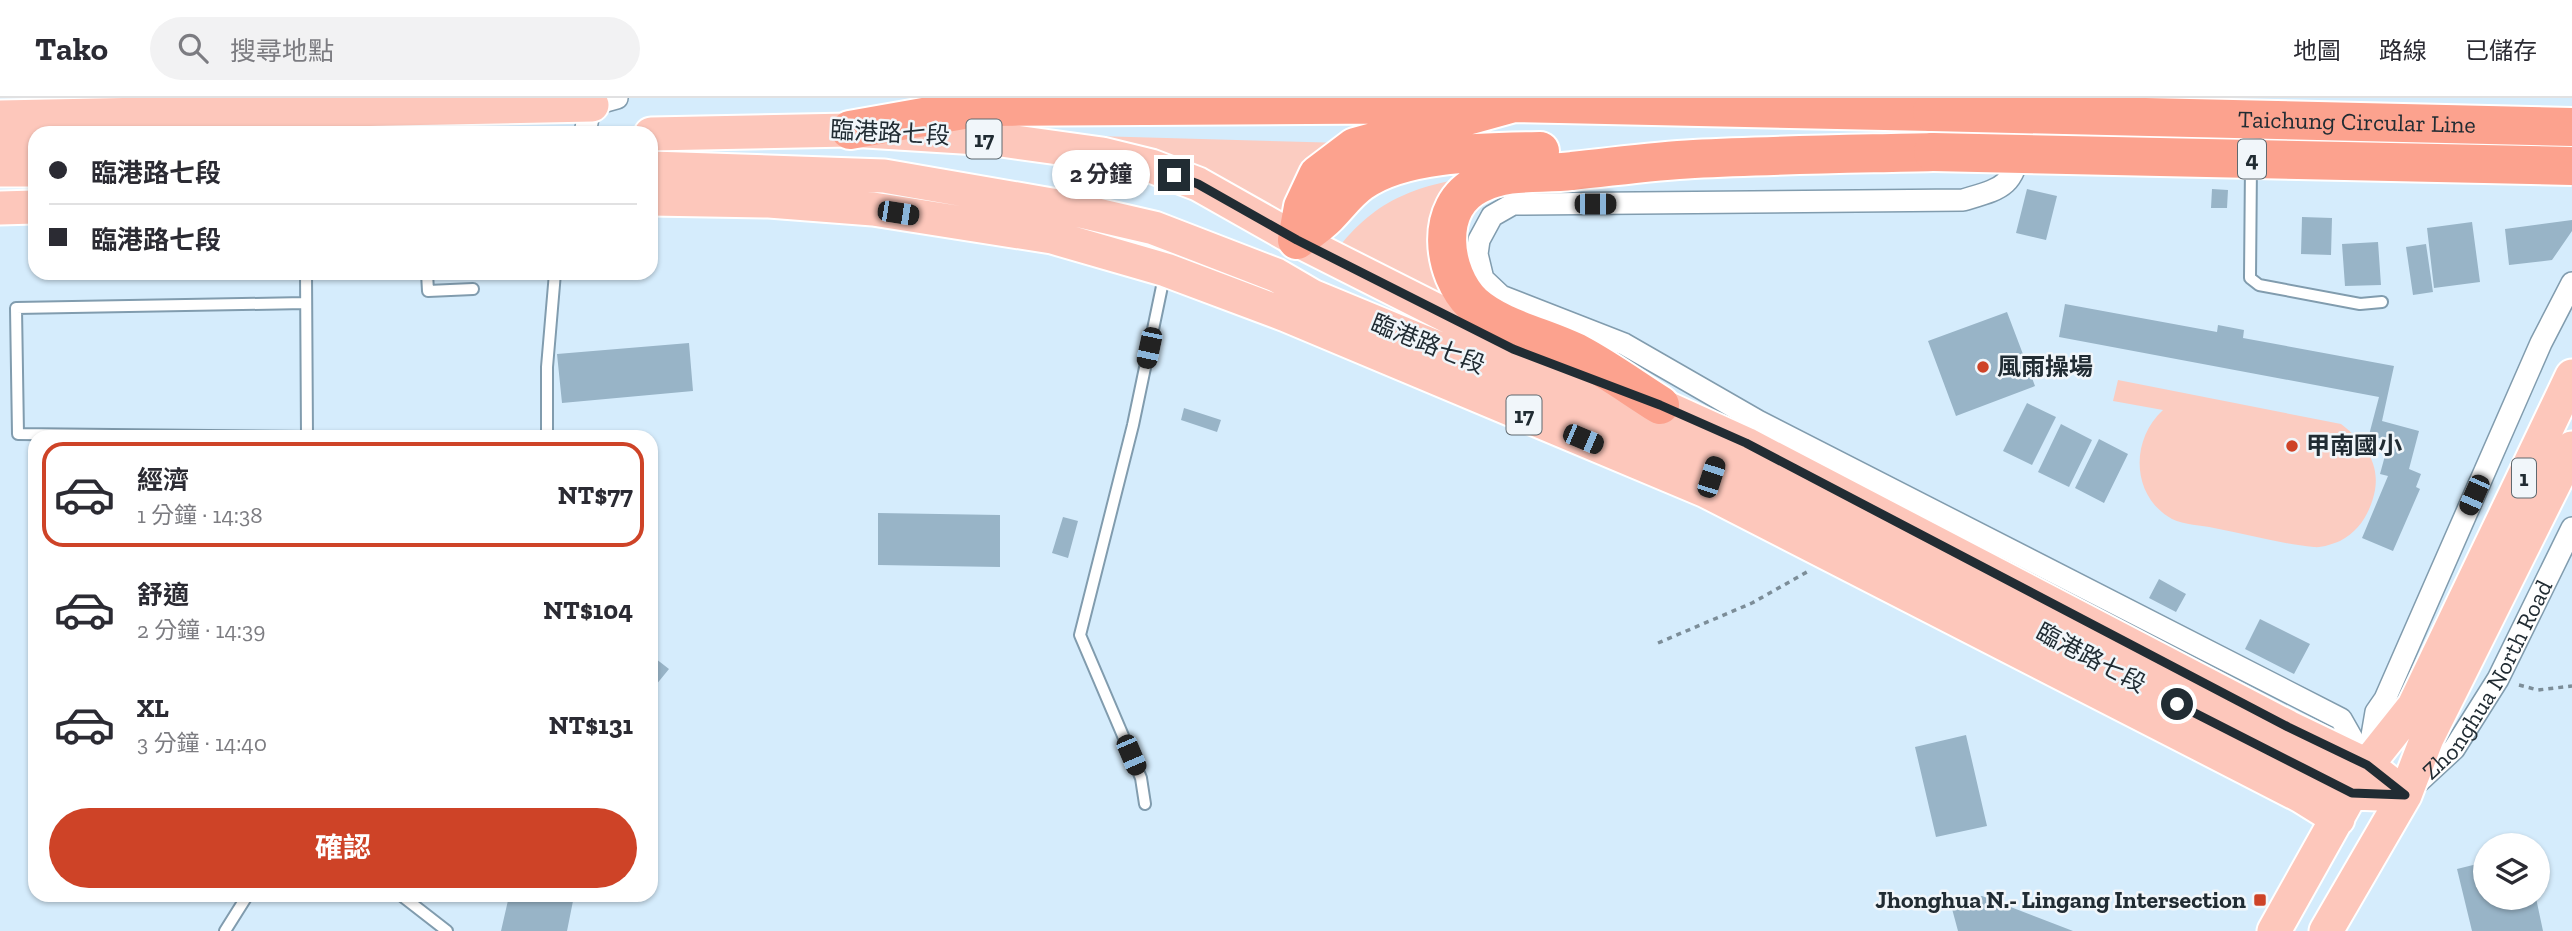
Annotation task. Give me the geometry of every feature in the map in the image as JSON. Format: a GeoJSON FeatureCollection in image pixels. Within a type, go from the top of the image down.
{"type":"FeatureCollection","features":[{"type":"Feature","properties":{"kind":"highway","name":"Taichung Circular Line"},"geometry":{"type":"LineString","coordinates":[[849,130],[979,107],[1514,103],[2572,127]]}},
{"type":"Feature","properties":{"kind":"highway"},"geometry":{"type":"LineString","coordinates":[[1297,240],[1303,207],[1318,175],[1355,147],[1514,103]]}},
{"type":"Feature","properties":{"kind":"highway"},"geometry":{"type":"LineString","coordinates":[[1297,240],[1325,219],[1363,180],[1426,159],[1465,152],[1556,150],[1692,159]]}},
{"type":"Feature","properties":{"kind":"highway","name":"Taichung Circular Line"},"geometry":{"type":"LineString","coordinates":[[1692,159],[1933,152],[2572,166]]}},
{"type":"Feature","properties":{"kind":"highway"},"geometry":{"type":"LineString","coordinates":[[1660,405],[1579,354],[1490,315],[1474,304],[1453,274],[1447,255],[1447,237],[1450,220],[1466,194],[1477,184],[1512,172],[1550,174],[1692,159]]}},
{"type":"Feature","properties":{"kind":"main road"},"geometry":{"type":"LineString","coordinates":[[0,117],[596,109]]}},
{"type":"Feature","properties":{"kind":"main road","name":"臨港路七段"},"geometry":{"type":"LineString","coordinates":[[658,134],[849,130],[994,139],[1126,160],[1198,184],[1297,240],[1513,349],[1660,405],[1746,443],[2276,720],[2352,792]]}},
{"type":"Feature","properties":{"kind":"main road"},"geometry":{"type":"LineString","coordinates":[[0,143],[28,142]]}},
{"type":"Feature","properties":{"kind":"main road","name":"臨港路七段"},"geometry":{"type":"LineString","coordinates":[[658,167],[792,171],[909,180],[1063,207],[1154,228],[1276,275],[1312,296],[1711,477],[2352,792]]}},
{"type":"Feature","properties":{"kind":"main road"},"geometry":{"type":"LineString","coordinates":[[0,170],[28,170]]}},
{"type":"Feature","properties":{"kind":"main road","name":"臨港路七段"},"geometry":{"type":"LineString","coordinates":[[658,199],[769,201],[873,209],[1052,237],[1166,270],[1711,477],[1829,553],[2301,796],[2352,792],[2405,795]]}},
{"type":"Feature","properties":{"kind":"main road"},"geometry":{"type":"LineString","coordinates":[[0,208],[28,207]]}},
{"type":"Feature","properties":{"kind":"main road"},"geometry":{"type":"LineString","coordinates":[[1276,275],[1297,240]]}},
{"type":"Feature","properties":{"kind":"main road","name":"1"},"geometry":{"type":"LineString","coordinates":[[2405,795],[2572,376]]}},
{"type":"Feature","properties":{"kind":"main road","name":"1"},"geometry":{"type":"LineString","coordinates":[[2274,931],[2352,792],[2414,706],[2572,448]]}},
{"type":"Feature","properties":{"kind":"main road","name":"Zhonghua North Road"},"geometry":{"type":"LineString","coordinates":[[2326,931],[2405,795]]}},
{"type":"Feature","properties":{"kind":"street"},"geometry":{"type":"LineString","coordinates":[[2031,98],[2015,173],[1998,190],[1963,200],[1513,204],[1503,208],[1484,227],[1479,240],[1479,268],[1483,279],[1501,296],[1624,344],[1758,421],[2341,719],[2352,792]]}},
{"type":"Feature","properties":{"kind":"street"},"geometry":{"type":"LineString","coordinates":[[2352,792],[2376,712],[2385,699],[2542,343],[2572,283]]}},
{"type":"Feature","properties":{"kind":"street","name":"Zhonghua North Road"},"geometry":{"type":"LineString","coordinates":[[2405,795],[2454,749],[2498,679],[2572,528]]}},
{"type":"Feature","properties":{"kind":"lane"},"geometry":{"type":"LineString","coordinates":[[2251,112],[2251,126]]}},
{"type":"Feature","properties":{"kind":"lane"},"geometry":{"type":"LineString","coordinates":[[2251,140],[2250,278],[2259,285],[2360,304],[2382,302]]}},
{"type":"Feature","properties":{"kind":"lane"},"geometry":{"type":"LineString","coordinates":[[1145,804],[1141,778],[1080,635],[1133,425],[1166,270]]}},
{"type":"Feature","properties":{"kind":"lane"},"geometry":{"type":"LineString","coordinates":[[306,280],[307,430]]}},
{"type":"Feature","properties":{"kind":"lane"},"geometry":{"type":"LineString","coordinates":[[427,280],[428,291],[472,289]]}},
{"type":"Feature","properties":{"kind":"lane"},"geometry":{"type":"LineString","coordinates":[[547,430],[547,367],[554,280]]}},
{"type":"Feature","properties":{"kind":"lane"},"geometry":{"type":"LineString","coordinates":[[28,434],[18,434],[16,308],[305,303]]}},
{"type":"Feature","properties":{"kind":"lane"},"geometry":{"type":"LineString","coordinates":[[225,931],[243,902]]}},
{"type":"Feature","properties":{"kind":"lane"},"geometry":{"type":"LineString","coordinates":[[409,902],[447,931]]}},
{"type":"Feature","properties":{"kind":"path"},"geometry":{"type":"LineString","coordinates":[[1658,643],[1801,578],[1829,553]]}},
{"type":"Feature","properties":{"kind":"path"},"geometry":{"type":"LineString","coordinates":[[2498,679],[2538,690],[2572,685]]}},
{"type":"Feature","properties":{"kind":"shaded area"},"geometry":{"type":"Polygon","coordinates":[[[1095,136],[1344,143],[1284,212],[1219,180],[1095,136]]]}},
{"type":"Feature","properties":{"kind":"shaded area"},"geometry":{"type":"Polygon","coordinates":[[[1489,174],[1453,199],[1476,320],[1339,247],[1371,215],[1405,194],[1444,182],[1489,174]]]}},
{"type":"Feature","properties":{"kind":"shaded area"},"geometry":{"type":"Polygon","coordinates":[[[2118,380],[2341,424],[2368,452],[2375,470],[2375,490],[2367,513],[2359,526],[2347,537],[2317,547],[2172,519],[2158,509],[2149,496],[2142,482],[2140,467],[2145,436],[2152,422],[2163,410],[2113,401],[2118,380]]]}},
{"type":"Feature","properties":{"kind":"building"},"geometry":{"type":"Polygon","coordinates":[[[2027,189],[2057,196],[2046,240],[2016,233],[2027,189]]]}},
{"type":"Feature","properties":{"kind":"building"},"geometry":{"type":"Polygon","coordinates":[[[2212,189],[2228,190],[2227,208],[2211,208],[2212,189]]]}},
{"type":"Feature","properties":{"kind":"building"},"geometry":{"type":"Polygon","coordinates":[[[2302,217],[2332,218],[2331,255],[2301,254],[2302,217]]]}},
{"type":"Feature","properties":{"kind":"building"},"geometry":{"type":"Polygon","coordinates":[[[2572,220],[2572,231],[2552,260],[2509,265],[2505,229],[2572,220]]]}},
{"type":"Feature","properties":{"kind":"building"},"geometry":{"type":"Polygon","coordinates":[[[2472,222],[2480,282],[2434,288],[2427,228],[2472,222]]]}},
{"type":"Feature","properties":{"kind":"building"},"geometry":{"type":"Polygon","coordinates":[[[2378,242],[2381,285],[2345,286],[2342,244],[2378,242]]]}},
{"type":"Feature","properties":{"kind":"building"},"geometry":{"type":"Polygon","coordinates":[[[2426,244],[2433,292],[2413,295],[2406,247],[2426,244]]]}},
{"type":"Feature","properties":{"kind":"building"},"geometry":{"type":"Polygon","coordinates":[[[2065,304],[2217,332],[2218,325],[2244,330],[2243,338],[2394,366],[2382,421],[2419,431],[2409,469],[2421,474],[2416,487],[2420,489],[2393,551],[2362,538],[2388,476],[2380,474],[2389,441],[2369,435],[2379,397],[2059,337],[2065,304]]]}},
{"type":"Feature","properties":{"kind":"building","name":"風雨操場"},"geometry":{"type":"Polygon","coordinates":[[[2007,312],[2035,386],[1956,416],[1928,341],[2007,312]]]}},
{"type":"Feature","properties":{"kind":"building"},"geometry":{"type":"Polygon","coordinates":[[[689,343],[693,391],[562,403],[557,354],[689,343]]]}},
{"type":"Feature","properties":{"kind":"building"},"geometry":{"type":"Polygon","coordinates":[[[2027,403],[2056,417],[2032,465],[2003,451],[2027,403]]]}},
{"type":"Feature","properties":{"kind":"building"},"geometry":{"type":"Polygon","coordinates":[[[1184,408],[1221,420],[1217,432],[1181,420],[1184,408]]]}},
{"type":"Feature","properties":{"kind":"building"},"geometry":{"type":"Polygon","coordinates":[[[2061,424],[2092,440],[2069,487],[2038,472],[2061,424]]]}},
{"type":"Feature","properties":{"kind":"building"},"geometry":{"type":"Polygon","coordinates":[[[2099,439],[2128,454],[2104,503],[2075,488],[2099,439]]]}},
{"type":"Feature","properties":{"kind":"building"},"geometry":{"type":"Polygon","coordinates":[[[878,513],[1000,515],[1000,567],[878,565],[878,513]]]}},
{"type":"Feature","properties":{"kind":"building"},"geometry":{"type":"Polygon","coordinates":[[[1063,517],[1078,521],[1068,558],[1052,553],[1063,517]]]}},
{"type":"Feature","properties":{"kind":"building"},"geometry":{"type":"Polygon","coordinates":[[[2159,579],[2186,594],[2176,612],[2149,598],[2159,579]]]}},
{"type":"Feature","properties":{"kind":"building"},"geometry":{"type":"Polygon","coordinates":[[[2260,619],[2310,644],[2294,674],[2245,649],[2260,619]]]}},
{"type":"Feature","properties":{"kind":"building"},"geometry":{"type":"Polygon","coordinates":[[[658,660],[669,669],[658,682],[658,660]]]}},
{"type":"Feature","properties":{"kind":"building"},"geometry":{"type":"Polygon","coordinates":[[[1966,735],[1987,826],[1936,837],[1915,747],[1966,735]]]}},
{"type":"Feature","properties":{"kind":"building"},"geometry":{"type":"Polygon","coordinates":[[[2473,865],[2473,910],[2539,910],[2543,931],[2472,931],[2457,869],[2473,865]]]}},
{"type":"Feature","properties":{"kind":"building"},"geometry":{"type":"Polygon","coordinates":[[[1982,896],[2073,931],[1958,931],[1951,905],[1982,896]]]}},
{"type":"Feature","properties":{"kind":"building"},"geometry":{"type":"Polygon","coordinates":[[[508,902],[573,902],[567,931],[501,931],[508,902]]]}},
{"type":"Feature","properties":{"kind":"place","name":"風雨操場"},"geometry":{"type":"Point","coordinates":[1983,367]}},
{"type":"Feature","properties":{"kind":"place","name":"甲南國小"},"geometry":{"type":"Point","coordinates":[2292,446]}},
{"type":"Feature","properties":{"kind":"place","name":"Jhonghua N.- Lingang Intersection"},"geometry":{"type":"Point","coordinates":[2260,900]}},
{"type":"Feature","properties":{"kind":"route"},"geometry":{"type":"LineString","coordinates":[[1174,175],[1198,184],[1297,240],[1513,349],[1660,405],[1746,443],[2288,727],[2328,744],[2367,765],[2405,795],[2352,793],[2177,704]]}}]}
